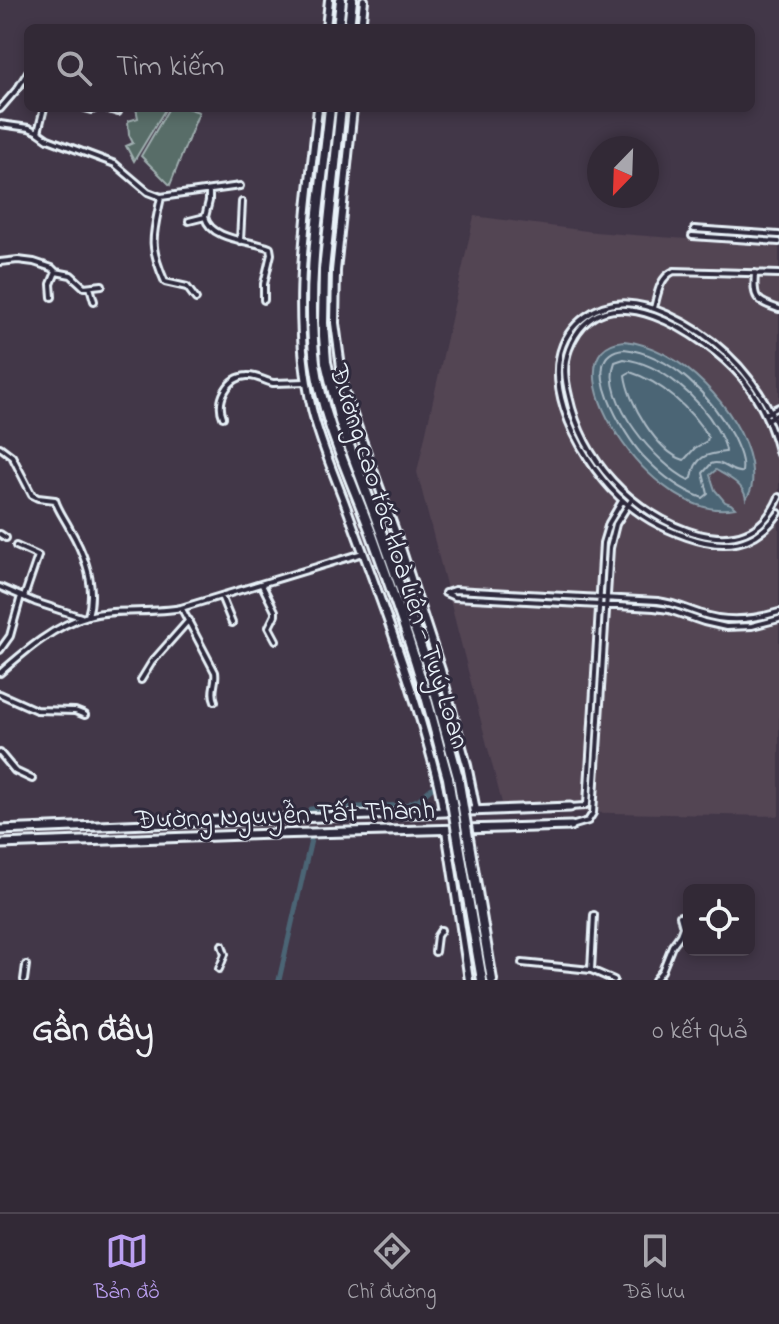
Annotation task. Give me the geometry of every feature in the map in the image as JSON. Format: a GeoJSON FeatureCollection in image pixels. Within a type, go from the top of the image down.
{"type":"FeatureCollection","features":[{"type":"Feature","properties":{"kind":"highway"},"geometry":{"type":"LineString","coordinates":[[338,24],[341,0]]}},
{"type":"Feature","properties":{"kind":"highway"},"geometry":{"type":"LineString","coordinates":[[349,24],[352,0]]}},
{"type":"Feature","properties":{"kind":"highway","name":"Đường cao tốc Hoà Liên - Tuý Loan"},"geometry":{"type":"LineString","coordinates":[[330,112],[314,269],[315,363],[330,423],[419,672],[448,778],[482,980]]}},
{"type":"Feature","properties":{"kind":"highway","name":"Đường cao tốc Hoà Liên - Tuý Loan"},"geometry":{"type":"LineString","coordinates":[[341,112],[324,270],[323,323],[331,391],[429,670],[458,777],[492,980]]}},
{"type":"Feature","properties":{"kind":"main road"},"geometry":{"type":"LineString","coordinates":[[326,24],[329,0]]}},
{"type":"Feature","properties":{"kind":"main road"},"geometry":{"type":"LineString","coordinates":[[361,24],[364,0]]}},
{"type":"Feature","properties":{"kind":"main road"},"geometry":{"type":"LineString","coordinates":[[318,112],[301,269],[303,364],[321,437],[409,675],[443,811]]}},
{"type":"Feature","properties":{"kind":"main road"},"geometry":{"type":"LineString","coordinates":[[353,112],[336,271],[335,323],[344,390],[441,670],[476,810]]}},
{"type":"Feature","properties":{"kind":"main road","name":"Đường Nguyễn Tất Thành"},"geometry":{"type":"LineString","coordinates":[[0,830],[570,807]]}},
{"type":"Feature","properties":{"kind":"main road"},"geometry":{"type":"LineString","coordinates":[[273,820],[273,834]]}},
{"type":"Feature","properties":{"kind":"main road"},"geometry":{"type":"LineString","coordinates":[[142,825],[143,839]]}},
{"type":"Feature","properties":{"kind":"main road","name":"Đường Nguyễn Tất Thành"},"geometry":{"type":"LineString","coordinates":[[1,847],[273,834],[571,826]]}},
{"type":"Feature","properties":{"kind":"main road"},"geometry":{"type":"LineString","coordinates":[[446,830],[469,980]]}},
{"type":"Feature","properties":{"kind":"street"},"geometry":{"type":"LineString","coordinates":[[0,109],[24,78]]}},
{"type":"Feature","properties":{"kind":"street"},"geometry":{"type":"LineString","coordinates":[[38,132],[43,112]]}},
{"type":"Feature","properties":{"kind":"street"},"geometry":{"type":"LineString","coordinates":[[0,124],[29,128],[48,139],[115,164],[148,192],[161,197],[240,186]]}},
{"type":"Feature","properties":{"kind":"street"},"geometry":{"type":"LineString","coordinates":[[209,192],[205,217],[209,227],[240,241],[270,248],[264,300]]}},
{"type":"Feature","properties":{"kind":"street"},"geometry":{"type":"LineString","coordinates":[[161,197],[153,238],[154,256],[165,282],[187,287],[196,299]]}},
{"type":"Feature","properties":{"kind":"street"},"geometry":{"type":"LineString","coordinates":[[240,241],[242,202]]}},
{"type":"Feature","properties":{"kind":"street"},"geometry":{"type":"LineString","coordinates":[[189,221],[205,217]]}},
{"type":"Feature","properties":{"kind":"street"},"geometry":{"type":"LineString","coordinates":[[694,229],[779,235]]}},
{"type":"Feature","properties":{"kind":"street"},"geometry":{"type":"LineString","coordinates":[[692,236],[779,242]]}},
{"type":"Feature","properties":{"kind":"street"},"geometry":{"type":"LineString","coordinates":[[0,262],[34,262],[71,275],[84,287],[102,285]]}},
{"type":"Feature","properties":{"kind":"street"},"geometry":{"type":"LineString","coordinates":[[653,308],[662,282],[674,271],[779,274]]}},
{"type":"Feature","properties":{"kind":"street"},"geometry":{"type":"LineString","coordinates":[[52,297],[51,284],[56,272]]}},
{"type":"Feature","properties":{"kind":"street"},"geometry":{"type":"LineString","coordinates":[[755,273],[754,291],[758,300],[779,309]]}},
{"type":"Feature","properties":{"kind":"street"},"geometry":{"type":"LineString","coordinates":[[90,287],[94,301]]}},
{"type":"Feature","properties":{"kind":"street"},"geometry":{"type":"LineString","coordinates":[[779,430],[775,414],[754,382],[730,355],[700,332],[653,308],[633,304],[599,308],[569,333],[562,348],[558,365],[561,396],[570,424],[592,466],[627,504],[674,532],[713,544],[728,545],[763,531],[776,521],[779,513]]}},
{"type":"Feature","properties":{"kind":"street"},"geometry":{"type":"LineString","coordinates":[[779,454],[766,416],[752,391],[727,362],[676,326],[652,315],[629,310],[611,311],[587,319],[575,336],[566,359],[565,380],[576,422],[598,462],[629,497],[675,525],[705,536],[722,538],[738,535],[759,525],[773,510],[779,497]]}},
{"type":"Feature","properties":{"kind":"street"},"geometry":{"type":"LineString","coordinates":[[223,417],[220,411],[227,386],[239,377],[255,376],[273,383],[307,382]]}},
{"type":"Feature","properties":{"kind":"street"},"geometry":{"type":"LineString","coordinates":[[766,416],[775,414],[779,407]]}},
{"type":"Feature","properties":{"kind":"street"},"geometry":{"type":"LineString","coordinates":[[570,424],[576,422]]}},
{"type":"Feature","properties":{"kind":"street"},"geometry":{"type":"LineString","coordinates":[[0,447],[14,459],[32,495],[55,500],[77,542],[90,579],[91,605],[86,617]]}},
{"type":"Feature","properties":{"kind":"street"},"geometry":{"type":"LineString","coordinates":[[570,807],[587,804],[605,533],[622,500],[629,497]]}},
{"type":"Feature","properties":{"kind":"street"},"geometry":{"type":"LineString","coordinates":[[571,826],[588,821],[593,813],[611,539],[629,497]]}},
{"type":"Feature","properties":{"kind":"street"},"geometry":{"type":"LineString","coordinates":[[0,534],[6,538]]}},
{"type":"Feature","properties":{"kind":"street"},"geometry":{"type":"LineString","coordinates":[[0,650],[10,636],[38,556],[16,546]]}},
{"type":"Feature","properties":{"kind":"street"},"geometry":{"type":"LineString","coordinates":[[0,673],[33,645],[86,617],[181,608],[363,553]]}},
{"type":"Feature","properties":{"kind":"street"},"geometry":{"type":"LineString","coordinates":[[262,585],[275,611],[269,627],[276,640]]}},
{"type":"Feature","properties":{"kind":"street"},"geometry":{"type":"LineString","coordinates":[[0,587],[86,617]]}},
{"type":"Feature","properties":{"kind":"street"},"geometry":{"type":"LineString","coordinates":[[779,612],[747,620],[728,620],[663,602],[455,590],[445,593],[454,597],[664,609],[726,627],[752,626],[779,619]]}},
{"type":"Feature","properties":{"kind":"street"},"geometry":{"type":"LineString","coordinates":[[221,596],[232,623]]}},
{"type":"Feature","properties":{"kind":"street"},"geometry":{"type":"LineString","coordinates":[[181,608],[215,672],[212,694],[215,701]]}},
{"type":"Feature","properties":{"kind":"street"},"geometry":{"type":"LineString","coordinates":[[141,680],[152,662],[189,620]]}},
{"type":"Feature","properties":{"kind":"street"},"geometry":{"type":"LineString","coordinates":[[0,694],[36,710],[75,711],[85,715]]}},
{"type":"Feature","properties":{"kind":"street"},"geometry":{"type":"LineString","coordinates":[[0,753],[15,771],[32,779]]}},
{"type":"Feature","properties":{"kind":"street"},"geometry":{"type":"LineString","coordinates":[[591,970],[594,915]]}},
{"type":"Feature","properties":{"kind":"street"},"geometry":{"type":"LineString","coordinates":[[655,980],[680,935],[683,927],[680,916]]}},
{"type":"Feature","properties":{"kind":"street"},"geometry":{"type":"LineString","coordinates":[[435,952],[441,930]]}},
{"type":"Feature","properties":{"kind":"street"},"geometry":{"type":"LineString","coordinates":[[219,969],[225,954],[222,945]]}},
{"type":"Feature","properties":{"kind":"street"},"geometry":{"type":"LineString","coordinates":[[522,963],[591,970],[614,980]]}},
{"type":"Feature","properties":{"kind":"street"},"geometry":{"type":"LineString","coordinates":[[24,980],[26,965]]}},
{"type":"Feature","properties":{"kind":"shaded area"},"geometry":{"type":"Polygon","coordinates":[[[474,216],[595,232],[779,246],[779,816],[504,811],[417,472],[474,216]]]}},
{"type":"Feature","properties":{"kind":"green space"},"geometry":{"type":"Polygon","coordinates":[[[137,112],[164,112],[134,161],[126,146],[133,143],[128,121],[138,118],[137,112]]]}},
{"type":"Feature","properties":{"kind":"green space"},"geometry":{"type":"Polygon","coordinates":[[[167,112],[199,112],[170,185],[141,156],[167,112]]]}},
{"type":"Feature","properties":{"kind":"water"},"geometry":{"type":"Polygon","coordinates":[[[624,341],[666,355],[686,368],[721,402],[735,422],[751,463],[749,495],[746,499],[739,485],[716,470],[710,475],[715,490],[735,508],[702,506],[670,491],[641,465],[617,434],[601,402],[595,373],[602,351],[624,341]]]}},
{"type":"Feature","properties":{"kind":"waterway"},"geometry":{"type":"LineString","coordinates":[[310,813],[310,809],[406,805],[432,788]]}},
{"type":"Feature","properties":{"kind":"waterway"},"geometry":{"type":"LineString","coordinates":[[279,980],[311,840]]}}]}
